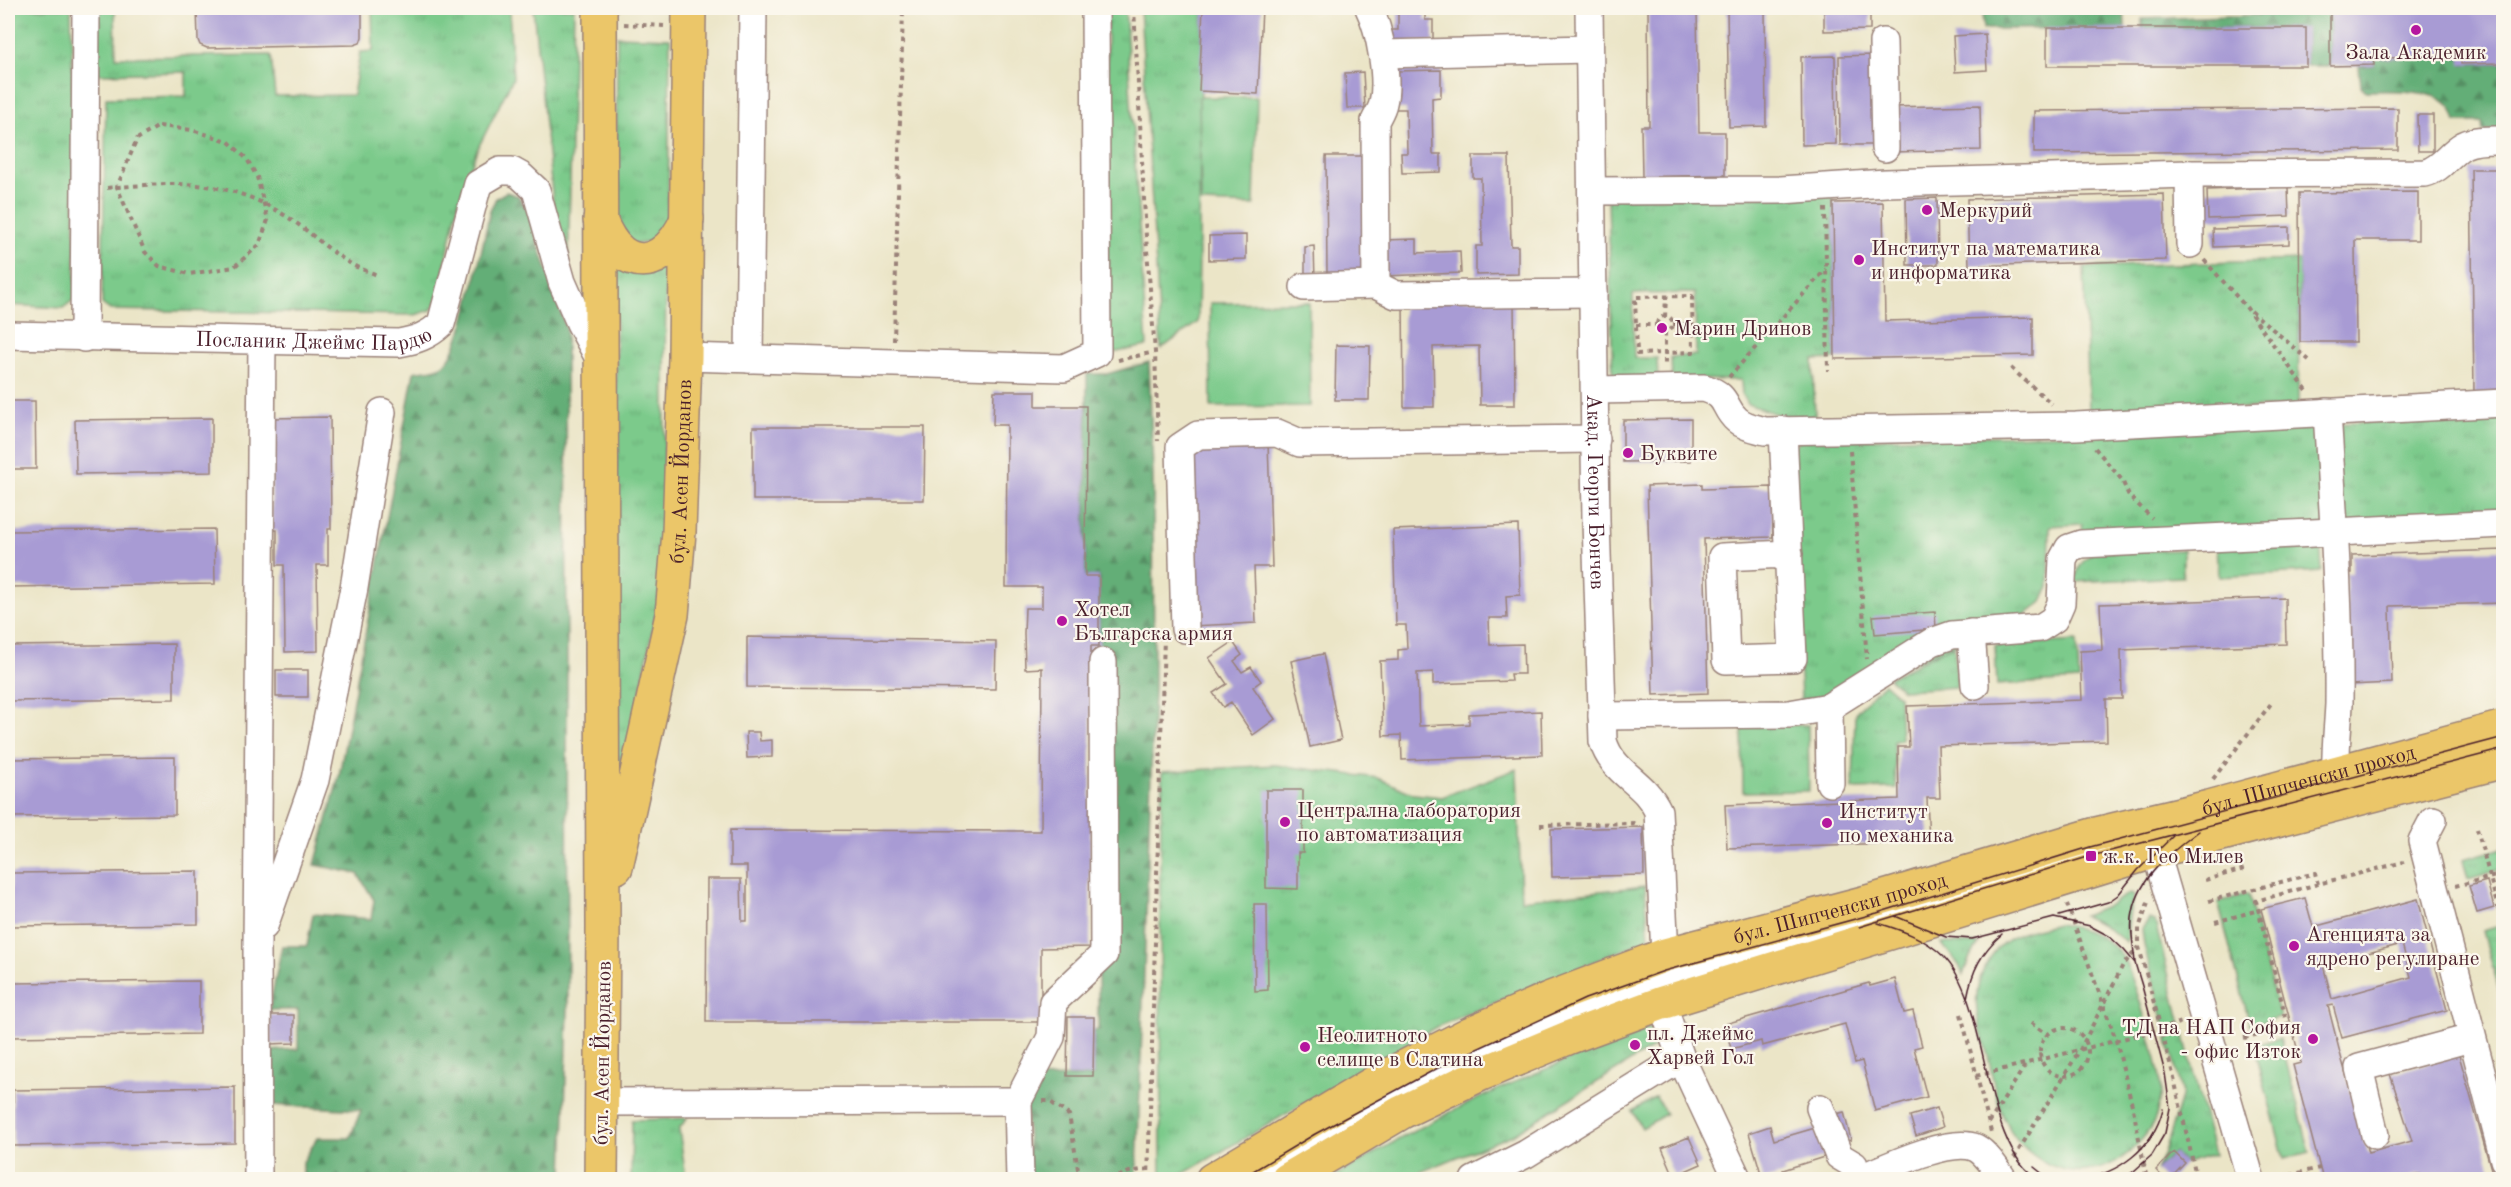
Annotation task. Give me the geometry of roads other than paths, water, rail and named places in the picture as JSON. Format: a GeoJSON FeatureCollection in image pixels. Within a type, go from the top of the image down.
{"type":"FeatureCollection","features":[{"type":"Feature","properties":{"kind":"main road","name":"бул. Асен Йорданов"},"geometry":{"type":"LineString","coordinates":[[601,1179],[603,927],[600,360],[590,322],[600,220],[607,15]]}},
{"type":"Feature","properties":{"kind":"main road","name":"бул. Асен Йорданов"},"geometry":{"type":"LineString","coordinates":[[603,927],[672,615],[679,532],[687,219],[680,17]]}},
{"type":"Feature","properties":{"kind":"main road"},"geometry":{"type":"LineString","coordinates":[[600,220],[620,252],[635,259],[644,259],[654,257],[670,248],[681,234],[687,219]]}},
{"type":"Feature","properties":{"kind":"main road","name":"бул. Шипченски проход"},"geometry":{"type":"LineString","coordinates":[[1287,1179],[1402,1112],[1481,1074],[1570,1037],[1662,1003],[2336,773],[2504,727]]}},
{"type":"Feature","properties":{"kind":"main road","name":"бул. Шипченски проход"},"geometry":{"type":"LineString","coordinates":[[1212,1179],[1379,1080],[1471,1033],[1548,999],[1665,955],[1871,901],[2096,834],[2151,836],[2424,782],[2504,761]]}},
{"type":"Feature","properties":{"kind":"street"},"geometry":{"type":"LineString","coordinates":[[84,338],[86,8]]}},
{"type":"Feature","properties":{"kind":"street"},"geometry":{"type":"LineString","coordinates":[[748,358],[753,8]]}},
{"type":"Feature","properties":{"kind":"street"},"geometry":{"type":"LineString","coordinates":[[685,357],[1064,368],[1097,353],[1095,8]]}},
{"type":"Feature","properties":{"kind":"street"},"geometry":{"type":"LineString","coordinates":[[1369,8],[1376,22],[1383,54],[1383,102],[1376,121],[1376,285]]}},
{"type":"Feature","properties":{"kind":"street","name":"Акад. Георги Бончев"},"geometry":{"type":"LineString","coordinates":[[1589,8],[1603,741],[1607,756],[1617,768],[1651,796],[1658,811],[1665,955]]}},
{"type":"Feature","properties":{"kind":"street"},"geometry":{"type":"LineString","coordinates":[[1883,42],[1885,148]]}},
{"type":"Feature","properties":{"kind":"street"},"geometry":{"type":"LineString","coordinates":[[1383,54],[1589,50]]}},
{"type":"Feature","properties":{"kind":"street"},"geometry":{"type":"LineString","coordinates":[[1592,191],[1825,189],[1886,183],[2188,174],[2425,173],[2434,171],[2466,144],[2504,140]]}},
{"type":"Feature","properties":{"kind":"street","name":"Посланик Джеймс Пардю"},"geometry":{"type":"LineString","coordinates":[[8,334],[84,338],[399,343],[418,339],[431,333],[441,324],[478,184],[500,171],[512,171],[536,190],[562,282],[590,322]]}},
{"type":"Feature","properties":{"kind":"street"},"geometry":{"type":"LineString","coordinates":[[2188,174],[2190,244]]}},
{"type":"Feature","properties":{"kind":"street"},"geometry":{"type":"LineString","coordinates":[[1304,287],[1376,285],[1396,296],[1593,293]]}},
{"type":"Feature","properties":{"kind":"street"},"geometry":{"type":"LineString","coordinates":[[258,1179],[257,946],[262,341]]}},
{"type":"Feature","properties":{"kind":"street"},"geometry":{"type":"LineString","coordinates":[[1595,390],[1704,388],[1716,392],[1736,419],[1748,427],[1765,431],[2076,426],[2504,403]]}},
{"type":"Feature","properties":{"kind":"street"},"geometry":{"type":"LineString","coordinates":[[257,946],[315,780],[354,588],[382,412]]}},
{"type":"Feature","properties":{"kind":"street"},"geometry":{"type":"LineString","coordinates":[[2327,412],[2334,531],[2339,703],[2335,752],[2336,773]]}},
{"type":"Feature","properties":{"kind":"street"},"geometry":{"type":"LineString","coordinates":[[1783,430],[1789,554],[1793,658],[1726,660],[1722,557],[1789,554]]}},
{"type":"Feature","properties":{"kind":"street"},"geometry":{"type":"LineString","coordinates":[[1174,627],[1180,447],[1198,435],[1277,432],[1300,443],[1596,440]]}},
{"type":"Feature","properties":{"kind":"street"},"geometry":{"type":"LineString","coordinates":[[1602,716],[1789,714],[1829,707],[1932,642],[1952,635],[2040,628],[2054,619],[2061,603],[2063,558],[2070,548],[2081,544],[2504,524]]}},
{"type":"Feature","properties":{"kind":"street"},"geometry":{"type":"LineString","coordinates":[[1971,633],[1975,685]]}},
{"type":"Feature","properties":{"kind":"street"},"geometry":{"type":"LineString","coordinates":[[1020,1179],[1018,1101],[1052,1036],[1053,1002],[1104,954],[1103,662]]}},
{"type":"Feature","properties":{"kind":"street"},"geometry":{"type":"LineString","coordinates":[[1829,707],[1830,783]]}},
{"type":"Feature","properties":{"kind":"street"},"geometry":{"type":"LineString","coordinates":[[2424,782],[2504,1108]]}},
{"type":"Feature","properties":{"kind":"street"},"geometry":{"type":"LineString","coordinates":[[2433,820],[2422,841],[2470,1038],[2504,1160]]}},
{"type":"Feature","properties":{"kind":"street"},"geometry":{"type":"LineString","coordinates":[[1248,1179],[1361,1112],[1531,1028],[1667,974],[1838,928],[2151,836],[2251,1179]]}},
{"type":"Feature","properties":{"kind":"street"},"geometry":{"type":"LineString","coordinates":[[1662,1003],[1681,1058],[1738,1179]]}},
{"type":"Feature","properties":{"kind":"street"},"geometry":{"type":"LineString","coordinates":[[2375,1136],[2359,1068],[2470,1038]]}},
{"type":"Feature","properties":{"kind":"street"},"geometry":{"type":"LineString","coordinates":[[1474,1179],[1526,1154],[1681,1058]]}},
{"type":"Feature","properties":{"kind":"street"},"geometry":{"type":"LineString","coordinates":[[601,1102],[1018,1101]]}},
{"type":"Feature","properties":{"kind":"street"},"geometry":{"type":"LineString","coordinates":[[1820,1108],[1839,1156],[1854,1165],[1856,1179],[1921,1154],[1962,1145],[1978,1148],[2001,1176]]}},
{"type":"Feature","properties":{"kind":"tram line"},"geometry":{"type":"LineString","coordinates":[[1238,1180],[1315,1134],[1451,1061],[1585,999],[1664,971],[1877,913],[2090,847],[2504,737]]}},
{"type":"Feature","properties":{"kind":"tram line"},"geometry":{"type":"LineString","coordinates":[[1859,927],[2091,856],[2504,749]]}},
{"type":"Feature","properties":{"kind":"tram line"},"geometry":{"type":"LineString","coordinates":[[2135,963],[2132,918],[2142,887],[2168,856],[2199,831]]}},
{"type":"Feature","properties":{"kind":"tram line"},"geometry":{"type":"LineString","coordinates":[[2059,916],[2108,902],[2118,895],[2138,870],[2173,836]]}},
{"type":"Feature","properties":{"kind":"tram line"},"geometry":{"type":"LineString","coordinates":[[1895,916],[1946,937],[1972,939],[2054,918],[2090,926],[2109,936],[2124,950],[2135,963],[2142,986],[2165,1073],[2170,1108],[2165,1133],[2152,1155],[2121,1180]]}},
{"type":"Feature","properties":{"kind":"tram line"},"geometry":{"type":"LineString","coordinates":[[1878,923],[1921,939],[1943,956],[1958,978],[1970,1006],[2006,1138],[2021,1163],[2040,1180]]}},
{"type":"Feature","properties":{"kind":"tram line"},"geometry":{"type":"LineString","coordinates":[[1967,998],[1978,963],[1988,948],[2002,934]]}},
{"type":"Feature","properties":{"kind":"tram line"},"geometry":{"type":"LineString","coordinates":[[2079,1180],[2107,1172],[2132,1157],[2151,1136],[2163,1109]]}},
{"type":"Feature","properties":{"kind":"tram line"},"geometry":{"type":"LineString","coordinates":[[2034,1167],[2044,1175],[2072,1180]]}},
{"type":"Feature","properties":{"kind":"place","name":"Зала Академик"},"geometry":{"type":"Point","coordinates":[2416,30]}},
{"type":"Feature","properties":{"kind":"place","name":"Меркурий"},"geometry":{"type":"Point","coordinates":[1927,210]}},
{"type":"Feature","properties":{"kind":"place","name":"Институт па математика и информатика"},"geometry":{"type":"Point","coordinates":[1859,260]}},
{"type":"Feature","properties":{"kind":"place","name":"Марин Дринов"},"geometry":{"type":"Point","coordinates":[1662,328]}},
{"type":"Feature","properties":{"kind":"place","name":"Буквите"},"geometry":{"type":"Point","coordinates":[1628,453]}},
{"type":"Feature","properties":{"kind":"place","name":"Хотел Българска армия"},"geometry":{"type":"Point","coordinates":[1062,621]}},
{"type":"Feature","properties":{"kind":"place","name":"Централна лаборатория по автоматизация"},"geometry":{"type":"Point","coordinates":[1285,822]}},
{"type":"Feature","properties":{"kind":"place","name":"Институт по механика"},"geometry":{"type":"Point","coordinates":[1827,823]}},
{"type":"Feature","properties":{"kind":"place","name":"ж.к. Гео Милев"},"geometry":{"type":"Point","coordinates":[2091,856]}},
{"type":"Feature","properties":{"kind":"place","name":"Агенцията за ядрено регулиране"},"geometry":{"type":"Point","coordinates":[2294,946]}},
{"type":"Feature","properties":{"kind":"place","name":"ТД на НАП София - офис Изток"},"geometry":{"type":"Point","coordinates":[2313,1039]}},
{"type":"Feature","properties":{"kind":"place","name":"пл. Джеймс Харвей Гол"},"geometry":{"type":"Point","coordinates":[1635,1045]}},
{"type":"Feature","properties":{"kind":"place","name":"Неолитното селище в Слатина"},"geometry":{"type":"Point","coordinates":[1305,1047]}}]}
